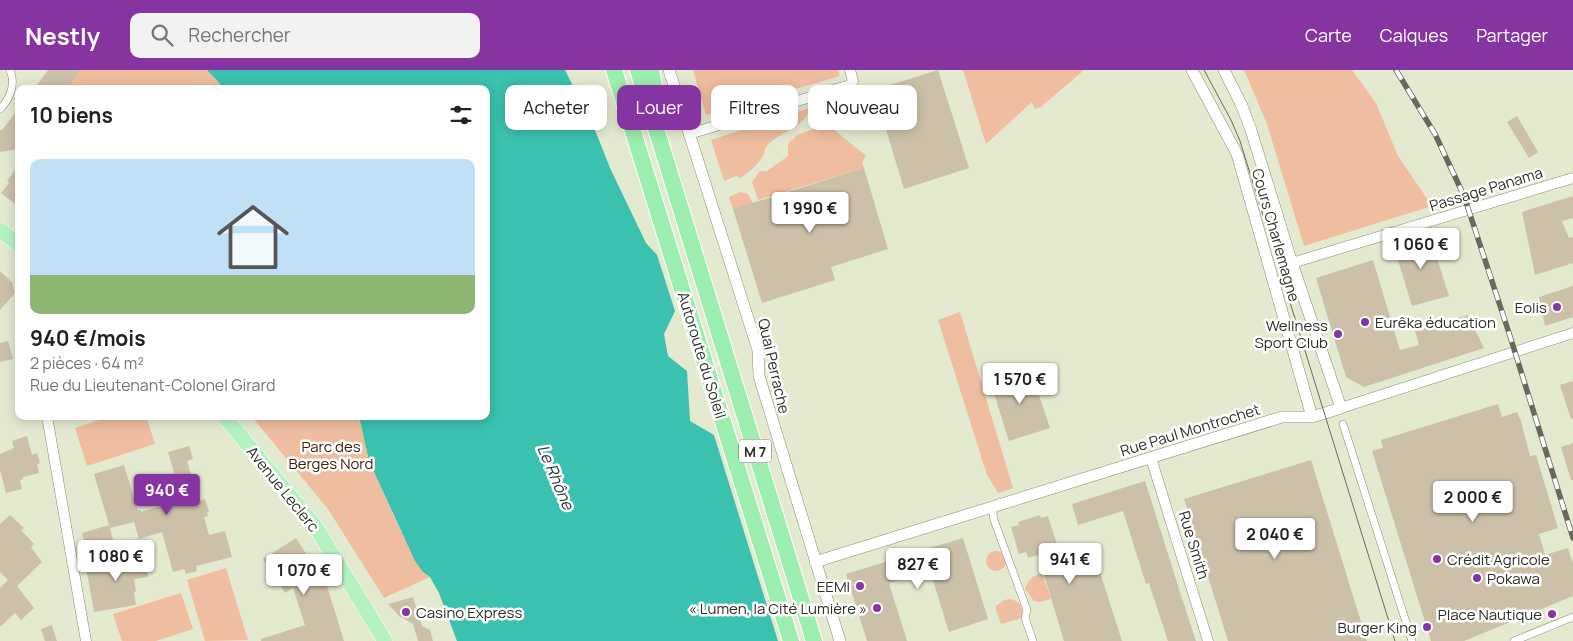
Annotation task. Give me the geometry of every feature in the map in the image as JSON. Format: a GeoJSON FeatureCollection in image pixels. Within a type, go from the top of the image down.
{"type":"FeatureCollection","features":[{"type":"Feature","properties":{"kind":"highway","name":"Autoroute du Soleil"},"geometry":{"type":"LineString","coordinates":[[638,70],[814,641]]}},
{"type":"Feature","properties":{"kind":"highway"},"geometry":{"type":"LineString","coordinates":[[650,70],[669,170]]}},
{"type":"Feature","properties":{"kind":"highway","name":"Autoroute du Soleil"},"geometry":{"type":"LineString","coordinates":[[614,72],[791,641]]}},
{"type":"Feature","properties":{"kind":"main road"},"geometry":{"type":"LineString","coordinates":[[0,230],[15,242]]}},
{"type":"Feature","properties":{"kind":"main road","name":"Avenue Leclerc"},"geometry":{"type":"LineString","coordinates":[[227,420],[315,526],[385,641]]}},
{"type":"Feature","properties":{"kind":"street"},"geometry":{"type":"LineString","coordinates":[[0,109],[11,93],[12,73],[10,70]]}},
{"type":"Feature","properties":{"kind":"street","name":"Quai Perrache"},"geometry":{"type":"LineString","coordinates":[[669,70],[758,350],[758,376],[840,641]]}},
{"type":"Feature","properties":{"kind":"street"},"geometry":{"type":"LineString","coordinates":[[689,134],[850,85],[854,81],[850,70]]}},
{"type":"Feature","properties":{"kind":"street","name":"Cours Charlemagne"},"geometry":{"type":"LineString","coordinates":[[1192,70],[1237,154],[1312,417]]}},
{"type":"Feature","properties":{"kind":"street","name":"Cours Charlemagne"},"geometry":{"type":"LineString","coordinates":[[1224,70],[1242,106],[1251,130],[1292,263],[1341,408]]}},
{"type":"Feature","properties":{"kind":"street","name":"Passage Panama"},"geometry":{"type":"LineString","coordinates":[[1292,263],[1573,178]]}},
{"type":"Feature","properties":{"kind":"street","name":"Rue Paul Montrochet"},"geometry":{"type":"LineString","coordinates":[[815,562],[1282,417],[1312,417],[1573,333]]}},
{"type":"Feature","properties":{"kind":"street"},"geometry":{"type":"LineString","coordinates":[[48,420],[86,641]]}},
{"type":"Feature","properties":{"kind":"street"},"geometry":{"type":"LineString","coordinates":[[1343,424],[1412,641]]}},
{"type":"Feature","properties":{"kind":"street","name":"Rue Smith"},"geometry":{"type":"LineString","coordinates":[[1151,458],[1208,641]]}},
{"type":"Feature","properties":{"kind":"street"},"geometry":{"type":"LineString","coordinates":[[992,506],[994,520],[1027,610],[1026,618],[1033,641]]}},
{"type":"Feature","properties":{"kind":"street"},"geometry":{"type":"LineString","coordinates":[[1514,641],[1573,617]]}},
{"type":"Feature","properties":{"kind":"green space"},"geometry":{"type":"Polygon","coordinates":[[[76,70],[207,70],[221,85],[68,85],[76,70]]]}},
{"type":"Feature","properties":{"kind":"green space"},"geometry":{"type":"Polygon","coordinates":[[[693,70],[838,70],[840,76],[798,88],[798,85],[711,85],[711,114],[706,115],[701,98],[701,85],[697,85],[693,70]]]}},
{"type":"Feature","properties":{"kind":"green space"},"geometry":{"type":"Polygon","coordinates":[[[963,70],[1084,70],[1041,107],[1035,109],[1032,102],[986,144],[963,70]]]}},
{"type":"Feature","properties":{"kind":"green space"},"geometry":{"type":"Polygon","coordinates":[[[1244,70],[1352,70],[1376,103],[1398,156],[1432,206],[1304,246],[1267,124],[1244,70]]]}},
{"type":"Feature","properties":{"kind":"green space"},"geometry":{"type":"Polygon","coordinates":[[[808,109],[807,115],[798,124],[798,112],[808,109]]]}},
{"type":"Feature","properties":{"kind":"green space"},"geometry":{"type":"Polygon","coordinates":[[[742,130],[789,130],[765,148],[764,155],[749,172],[740,178],[736,176],[724,181],[711,140],[742,130]]]}},
{"type":"Feature","properties":{"kind":"green space"},"geometry":{"type":"Polygon","coordinates":[[[811,130],[834,130],[866,156],[862,162],[864,168],[758,200],[752,182],[760,171],[767,171],[788,156],[788,144],[797,135],[811,130]]]}},
{"type":"Feature","properties":{"kind":"green space"},"geometry":{"type":"Polygon","coordinates":[[[740,192],[748,194],[753,203],[733,209],[729,197],[740,192]]]}},
{"type":"Feature","properties":{"kind":"green space"},"geometry":{"type":"Polygon","coordinates":[[[960,312],[1013,488],[998,493],[987,475],[938,320],[960,312]]]}},
{"type":"Feature","properties":{"kind":"green space"},"geometry":{"type":"Polygon","coordinates":[[[99,420],[147,420],[155,444],[87,466],[75,428],[99,420]]]}},
{"type":"Feature","properties":{"kind":"green space","name":"Parc des Berges Nord"},"geometry":{"type":"Polygon","coordinates":[[[254,420],[360,420],[369,461],[381,484],[400,530],[423,572],[430,577],[384,598],[328,509],[254,420]]]}},
{"type":"Feature","properties":{"kind":"green space"},"geometry":{"type":"Polygon","coordinates":[[[992,551],[1000,551],[1006,557],[1006,565],[1000,571],[992,571],[986,565],[986,557],[992,551]]]}},
{"type":"Feature","properties":{"kind":"green space"},"geometry":{"type":"Polygon","coordinates":[[[226,568],[248,640],[205,641],[187,580],[226,568]]]}},
{"type":"Feature","properties":{"kind":"green space"},"geometry":{"type":"Polygon","coordinates":[[[1042,573],[1051,599],[1040,602],[1034,601],[1025,589],[1032,578],[1042,573]]]}},
{"type":"Feature","properties":{"kind":"green space"},"geometry":{"type":"Polygon","coordinates":[[[181,593],[193,629],[156,641],[122,641],[113,614],[181,593]]]}},
{"type":"Feature","properties":{"kind":"green space"},"geometry":{"type":"Polygon","coordinates":[[[1011,599],[1021,606],[1021,618],[1001,624],[996,606],[1004,600],[1011,599]]]}},
{"type":"Feature","properties":{"kind":"water","name":"Le Rhône"},"geometry":{"type":"Polygon","coordinates":[[[207,70],[565,70],[572,85],[505,85],[505,130],[595,130],[610,168],[646,243],[657,255],[675,311],[664,334],[668,356],[687,371],[690,421],[714,435],[778,641],[457,641],[439,593],[430,577],[423,572],[415,561],[369,461],[360,420],[490,420],[490,85],[221,85],[207,70]]]}},
{"type":"Feature","properties":{"kind":"building"},"geometry":{"type":"Polygon","coordinates":[[[48,70],[81,70],[69,85],[37,85],[48,70]]]}},
{"type":"Feature","properties":{"kind":"building"},"geometry":{"type":"Polygon","coordinates":[[[938,70],[969,168],[904,189],[886,130],[917,130],[917,85],[890,85],[938,70]]]}},
{"type":"Feature","properties":{"kind":"building"},"geometry":{"type":"Polygon","coordinates":[[[15,113],[15,150],[0,152],[0,130],[15,113]]]}},
{"type":"Feature","properties":{"kind":"building"},"geometry":{"type":"Polygon","coordinates":[[[1517,116],[1538,152],[1529,158],[1507,122],[1517,116]]]}},
{"type":"Feature","properties":{"kind":"building"},"geometry":{"type":"Polygon","coordinates":[[[864,168],[888,249],[831,267],[835,280],[762,303],[733,209],[864,168]]]}},
{"type":"Feature","properties":{"kind":"building"},"geometry":{"type":"Polygon","coordinates":[[[15,170],[15,204],[1,193],[9,183],[7,181],[15,170]]]}},
{"type":"Feature","properties":{"kind":"building"},"geometry":{"type":"Polygon","coordinates":[[[1573,196],[1573,218],[1562,221],[1569,238],[1573,237],[1573,263],[1535,275],[1522,212],[1573,196]]]}},
{"type":"Feature","properties":{"kind":"building"},"geometry":{"type":"Polygon","coordinates":[[[1429,233],[1449,296],[1412,306],[1393,244],[1429,233]]]}},
{"type":"Feature","properties":{"kind":"building","name":"Eurêka éducation"},"geometry":{"type":"Polygon","coordinates":[[[1373,260],[1400,350],[1419,345],[1415,331],[1468,315],[1484,348],[1364,387],[1346,377],[1316,278],[1373,260]]]}},
{"type":"Feature","properties":{"kind":"building"},"geometry":{"type":"Polygon","coordinates":[[[0,271],[12,282],[15,293],[0,310],[0,271]]]}},
{"type":"Feature","properties":{"kind":"building","name":"Eolis"},"geometry":{"type":"Polygon","coordinates":[[[1573,286],[1573,317],[1545,326],[1539,297],[1573,286]]]}},
{"type":"Feature","properties":{"kind":"building"},"geometry":{"type":"Polygon","coordinates":[[[8,341],[13,359],[0,362],[0,343],[8,341]]]}},
{"type":"Feature","properties":{"kind":"building"},"geometry":{"type":"Polygon","coordinates":[[[1030,368],[1050,428],[1009,441],[990,381],[1030,368]]]}},
{"type":"Feature","properties":{"kind":"building"},"geometry":{"type":"Polygon","coordinates":[[[1573,381],[1573,419],[1571,419],[1560,385],[1573,381]]]}},
{"type":"Feature","properties":{"kind":"building"},"geometry":{"type":"Polygon","coordinates":[[[1498,404],[1502,417],[1517,412],[1530,456],[1536,455],[1558,528],[1539,534],[1545,555],[1568,548],[1573,563],[1573,596],[1464,641],[1431,641],[1372,451],[1383,448],[1381,440],[1498,404]]]}},
{"type":"Feature","properties":{"kind":"building"},"geometry":{"type":"Polygon","coordinates":[[[27,436],[32,455],[37,453],[40,463],[37,464],[39,473],[23,477],[20,480],[22,489],[6,493],[0,470],[0,454],[14,448],[12,441],[27,436]]]}},
{"type":"Feature","properties":{"kind":"building"},"geometry":{"type":"Polygon","coordinates":[[[1573,443],[1573,480],[1571,480],[1561,447],[1573,443]]]}},
{"type":"Feature","properties":{"kind":"building"},"geometry":{"type":"Polygon","coordinates":[[[189,446],[193,459],[187,461],[199,501],[205,499],[209,512],[207,512],[208,516],[204,517],[209,535],[225,531],[232,557],[196,566],[197,571],[186,574],[184,569],[173,572],[162,532],[139,539],[134,522],[110,528],[94,474],[124,465],[138,511],[141,510],[141,512],[182,500],[168,452],[189,446]]]}},
{"type":"Feature","properties":{"kind":"building"},"geometry":{"type":"Polygon","coordinates":[[[1311,460],[1367,641],[1228,641],[1184,499],[1311,460]]]}},
{"type":"Feature","properties":{"kind":"building"},"geometry":{"type":"Polygon","coordinates":[[[1145,481],[1196,641],[1168,641],[1149,583],[1146,584],[1123,511],[1078,525],[1072,504],[1145,481]]]}},
{"type":"Feature","properties":{"kind":"building"},"geometry":{"type":"Polygon","coordinates":[[[10,515],[24,528],[21,530],[34,544],[31,547],[42,562],[17,586],[34,608],[21,620],[15,613],[0,627],[0,588],[8,580],[0,572],[0,524],[10,515]]]}},
{"type":"Feature","properties":{"kind":"building"},"geometry":{"type":"Polygon","coordinates":[[[1040,515],[1041,518],[1048,516],[1063,563],[1094,553],[1122,641],[1064,641],[1038,555],[1028,558],[1026,552],[1019,554],[1011,527],[1019,525],[1018,522],[1040,515]]]}},
{"type":"Feature","properties":{"kind":"building"},"geometry":{"type":"Polygon","coordinates":[[[109,525],[114,543],[87,552],[82,533],[109,525]]]}},
{"type":"Feature","properties":{"kind":"building"},"geometry":{"type":"Polygon","coordinates":[[[296,538],[326,583],[344,641],[261,641],[261,639],[305,625],[293,588],[285,593],[263,559],[296,538]]]}},
{"type":"Feature","properties":{"kind":"building"},"geometry":{"type":"Polygon","coordinates":[[[963,538],[988,619],[949,632],[930,571],[889,583],[907,641],[867,641],[846,574],[963,538]]]}},
{"type":"Feature","properties":{"kind":"building"},"geometry":{"type":"Polygon","coordinates":[[[144,551],[148,577],[134,579],[136,605],[94,612],[86,567],[122,561],[121,557],[144,551]]]}},
{"type":"Feature","properties":{"kind":"building","name":"Casino Express"},"geometry":{"type":"Polygon","coordinates":[[[413,597],[422,626],[430,630],[433,641],[418,641],[413,624],[399,616],[388,604],[413,597]]]}},
{"type":"Feature","properties":{"kind":"building"},"geometry":{"type":"Polygon","coordinates":[[[52,625],[57,641],[45,641],[41,629],[52,625]]]}},
{"type":"Feature","properties":{"kind":"tram line"},"geometry":{"type":"LineString","coordinates":[[1204,70],[1240,141],[1395,641]]}},
{"type":"Feature","properties":{"kind":"railway"},"geometry":{"type":"LineString","coordinates":[[1396,70],[1435,134],[1464,196],[1573,538]]}},
{"type":"Feature","properties":{"kind":"place","name":"Eolis"},"geometry":{"type":"Point","coordinates":[1557,307]}},
{"type":"Feature","properties":{"kind":"place","name":"Eurêka éducation"},"geometry":{"type":"Point","coordinates":[1365,322]}},
{"type":"Feature","properties":{"kind":"place","name":"Wellness Sport Club"},"geometry":{"type":"Point","coordinates":[1338,334]}},
{"type":"Feature","properties":{"kind":"place","name":"Crédit Agricole"},"geometry":{"type":"Point","coordinates":[1437,559]}},
{"type":"Feature","properties":{"kind":"place","name":"Pokawa"},"geometry":{"type":"Point","coordinates":[1477,578]}},
{"type":"Feature","properties":{"kind":"place","name":"EEMI"},"geometry":{"type":"Point","coordinates":[860,586]}},
{"type":"Feature","properties":{"kind":"place","name":"« Lumen, la Cité Lumière »"},"geometry":{"type":"Point","coordinates":[877,608]}},
{"type":"Feature","properties":{"kind":"place","name":"Casino Express"},"geometry":{"type":"Point","coordinates":[406,612]}},
{"type":"Feature","properties":{"kind":"place","name":"Place Nautique"},"geometry":{"type":"Point","coordinates":[1552,614]}},
{"type":"Feature","properties":{"kind":"place","name":"Burger King"},"geometry":{"type":"Point","coordinates":[1427,627]}}]}
